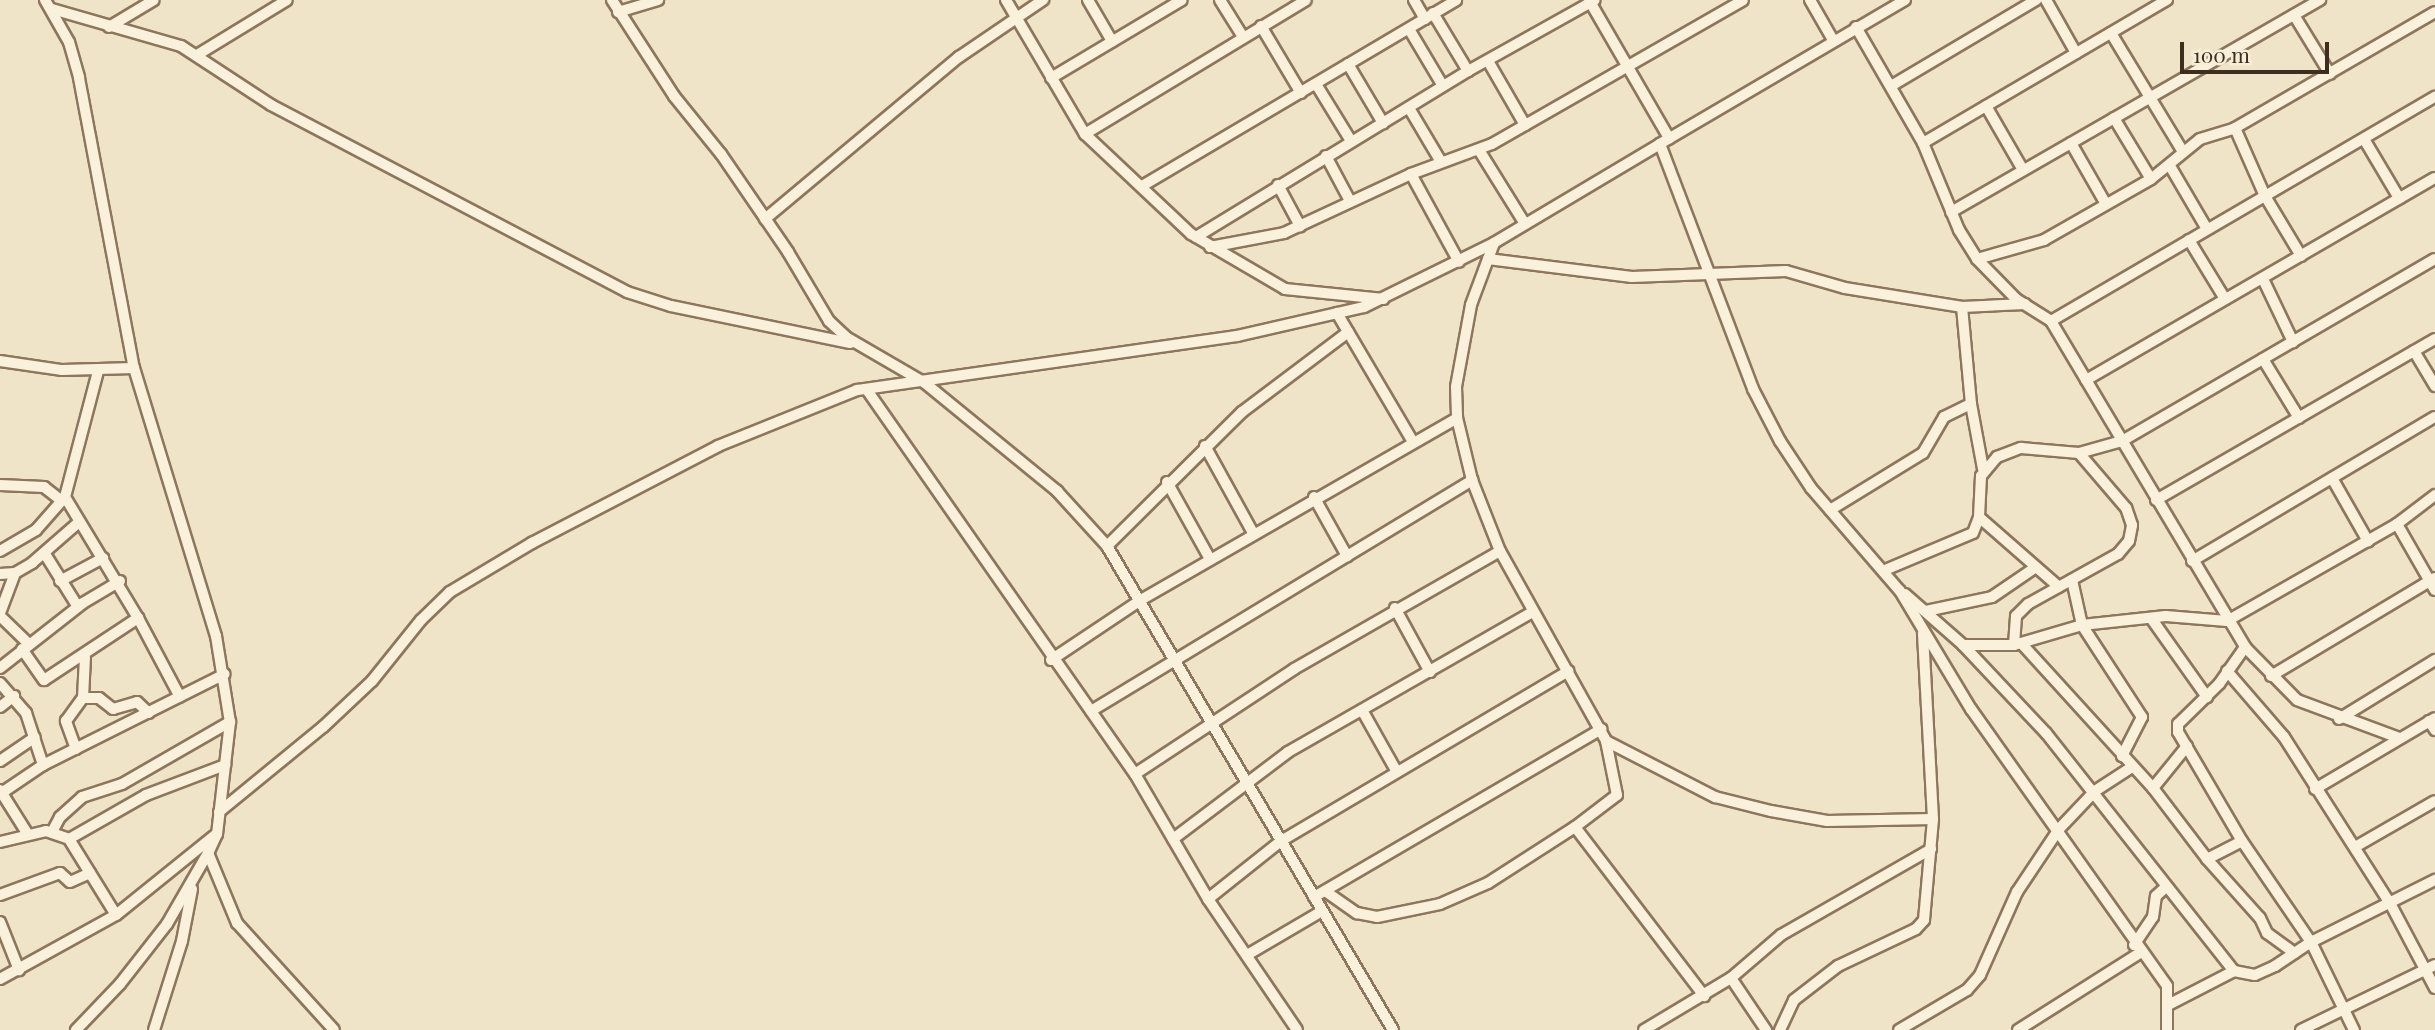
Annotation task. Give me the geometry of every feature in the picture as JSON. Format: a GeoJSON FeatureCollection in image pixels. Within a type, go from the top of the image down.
{"type":"FeatureCollection","features":[{"type":"Feature","properties":{"kind":"street"},"geometry":{"type":"LineString","coordinates":[[109,27],[154,0]]}},
{"type":"Feature","properties":{"kind":"street"},"geometry":{"type":"LineString","coordinates":[[197,55],[287,0]]}},
{"type":"Feature","properties":{"kind":"street"},"geometry":{"type":"LineString","coordinates":[[612,0],[765,219],[829,321],[861,345],[926,383],[1057,491],[1107,547],[1389,1029]]}},
{"type":"Feature","properties":{"kind":"street"},"geometry":{"type":"LineString","coordinates":[[618,12],[658,0]]}},
{"type":"Feature","properties":{"kind":"street"},"geometry":{"type":"LineString","coordinates":[[1006,0],[1085,134],[1196,237],[1284,289],[1387,299]]}},
{"type":"Feature","properties":{"kind":"street"},"geometry":{"type":"LineString","coordinates":[[765,219],[889,114],[1015,16],[1043,0]]}},
{"type":"Feature","properties":{"kind":"street"},"geometry":{"type":"LineString","coordinates":[[1088,0],[1112,41]]}},
{"type":"Feature","properties":{"kind":"street"},"geometry":{"type":"LineString","coordinates":[[1051,78],[1182,0]]}},
{"type":"Feature","properties":{"kind":"street"},"geometry":{"type":"LineString","coordinates":[[1220,0],[1243,37]]}},
{"type":"Feature","properties":{"kind":"street"},"geometry":{"type":"LineString","coordinates":[[1085,134],[1306,0]]}},
{"type":"Feature","properties":{"kind":"street"},"geometry":{"type":"LineString","coordinates":[[1414,0],[1429,16],[1468,71]]}},
{"type":"Feature","properties":{"kind":"street"},"geometry":{"type":"LineString","coordinates":[[1142,186],[1456,0]]}},
{"type":"Feature","properties":{"kind":"street"},"geometry":{"type":"LineString","coordinates":[[1810,0],[1833,40]]}},
{"type":"Feature","properties":{"kind":"street"},"geometry":{"type":"LineString","coordinates":[[219,812],[323,727],[372,681],[437,603],[468,580],[718,446],[840,394],[1237,336],[1387,299],[1494,243],[1833,40],[1905,0]]}},
{"type":"Feature","properties":{"kind":"street"},"geometry":{"type":"LineString","coordinates":[[1891,86],[2036,0]]}},
{"type":"Feature","properties":{"kind":"street"},"geometry":{"type":"LineString","coordinates":[[2046,0],[2076,53]]}},
{"type":"Feature","properties":{"kind":"street"},"geometry":{"type":"LineString","coordinates":[[1923,143],[2167,0]]}},
{"type":"Feature","properties":{"kind":"street"},"geometry":{"type":"LineString","coordinates":[[1951,212],[2320,0]]}},
{"type":"Feature","properties":{"kind":"street"},"geometry":{"type":"LineString","coordinates":[[1196,237],[1468,71],[1592,1],[1665,141],[1708,275],[1758,400],[1780,441],[1830,510],[1885,570],[1900,591],[1989,736],[2059,830],[2137,949],[2167,986],[2170,1004],[2164,1029]]}},
{"type":"Feature","properties":{"kind":"street"},"geometry":{"type":"LineString","coordinates":[[1210,247],[1300,226],[1411,174],[1479,150],[1629,69],[1737,1]]}},
{"type":"Feature","properties":{"kind":"street"},"geometry":{"type":"LineString","coordinates":[[49,4],[109,27],[181,46],[271,105],[627,292],[671,306],[861,345]]}},
{"type":"Feature","properties":{"kind":"street"},"geometry":{"type":"LineString","coordinates":[[49,4],[69,42],[79,78],[134,368],[225,674],[230,722],[217,834],[208,853],[193,881],[120,984],[76,1030]]}},
{"type":"Feature","properties":{"kind":"street"},"geometry":{"type":"LineString","coordinates":[[1977,259],[2036,244],[2151,179],[2170,166],[2183,152],[2216,132],[2235,128],[2435,12]]}},
{"type":"Feature","properties":{"kind":"street"},"geometry":{"type":"LineString","coordinates":[[2294,15],[2330,74]]}},
{"type":"Feature","properties":{"kind":"street"},"geometry":{"type":"LineString","coordinates":[[1261,26],[1301,93]]}},
{"type":"Feature","properties":{"kind":"street"},"geometry":{"type":"LineString","coordinates":[[1856,27],[1923,143],[1951,212],[1977,259],[2025,304],[2051,321],[2227,621],[2245,647],[2297,700],[2339,719],[2399,738]]}},
{"type":"Feature","properties":{"kind":"street"},"geometry":{"type":"LineString","coordinates":[[1409,29],[1443,86]]}},
{"type":"Feature","properties":{"kind":"street"},"geometry":{"type":"LineString","coordinates":[[2111,33],[2148,99],[2183,152]]}},
{"type":"Feature","properties":{"kind":"street"},"geometry":{"type":"LineString","coordinates":[[1488,61],[1525,125]]}},
{"type":"Feature","properties":{"kind":"street"},"geometry":{"type":"LineString","coordinates":[[1348,64],[1382,123]]}},
{"type":"Feature","properties":{"kind":"street"},"geometry":{"type":"LineString","coordinates":[[1316,84],[1351,141]]}},
{"type":"Feature","properties":{"kind":"street"},"geometry":{"type":"LineString","coordinates":[[2051,321],[2435,97]]}},
{"type":"Feature","properties":{"kind":"street"},"geometry":{"type":"LineString","coordinates":[[1986,106],[2023,170]]}},
{"type":"Feature","properties":{"kind":"street"},"geometry":{"type":"LineString","coordinates":[[1409,108],[1441,162]]}},
{"type":"Feature","properties":{"kind":"street"},"geometry":{"type":"LineString","coordinates":[[2115,118],[2151,179]]}},
{"type":"Feature","properties":{"kind":"street"},"geometry":{"type":"LineString","coordinates":[[2235,128],[2265,196],[2301,256]]}},
{"type":"Feature","properties":{"kind":"street"},"geometry":{"type":"LineString","coordinates":[[2364,139],[2399,198]]}},
{"type":"Feature","properties":{"kind":"street"},"geometry":{"type":"LineString","coordinates":[[2071,143],[2106,204]]}},
{"type":"Feature","properties":{"kind":"street"},"geometry":{"type":"LineString","coordinates":[[1479,150],[1525,224]]}},
{"type":"Feature","properties":{"kind":"street"},"geometry":{"type":"LineString","coordinates":[[1326,156],[1350,201]]}},
{"type":"Feature","properties":{"kind":"street"},"geometry":{"type":"LineString","coordinates":[[2170,166],[2207,229]]}},
{"type":"Feature","properties":{"kind":"street"},"geometry":{"type":"LineString","coordinates":[[1411,174],[1459,262]]}},
{"type":"Feature","properties":{"kind":"street"},"geometry":{"type":"LineString","coordinates":[[2086,380],[2435,178]]}},
{"type":"Feature","properties":{"kind":"street"},"geometry":{"type":"LineString","coordinates":[[1278,185],[1300,226]]}},
{"type":"Feature","properties":{"kind":"street"},"geometry":{"type":"LineString","coordinates":[[2189,240],[2225,299]]}},
{"type":"Feature","properties":{"kind":"street"},"geometry":{"type":"LineString","coordinates":[[1325,891],[1357,913],[1377,917],[1440,904],[1488,883],[1575,827],[1617,795],[1602,729],[1532,612],[1500,551],[1472,480],[1457,418],[1456,387],[1471,305],[1494,243]]}},
{"type":"Feature","properties":{"kind":"street"},"geometry":{"type":"LineString","coordinates":[[1488,259],[1632,277],[1786,271],[1845,288],[1962,307],[2025,304]]}},
{"type":"Feature","properties":{"kind":"street"},"geometry":{"type":"LineString","coordinates":[[1983,469],[1997,457],[2021,448],[2079,453],[2122,441],[2435,259]]}},
{"type":"Feature","properties":{"kind":"street"},"geometry":{"type":"LineString","coordinates":[[2263,279],[2293,342]]}},
{"type":"Feature","properties":{"kind":"street"},"geometry":{"type":"LineString","coordinates":[[1885,570],[1967,538],[1979,517],[1983,469],[1971,404],[1962,307]]}},
{"type":"Feature","properties":{"kind":"street"},"geometry":{"type":"LineString","coordinates":[[1337,313],[1413,442]]}},
{"type":"Feature","properties":{"kind":"street"},"geometry":{"type":"LineString","coordinates":[[1107,547],[1167,482],[1205,446],[1348,332]]}},
{"type":"Feature","properties":{"kind":"street"},"geometry":{"type":"LineString","coordinates":[[2156,500],[2435,339]]}},
{"type":"Feature","properties":{"kind":"street"},"geometry":{"type":"LineString","coordinates":[[2414,351],[2435,386]]}},
{"type":"Feature","properties":{"kind":"street"},"geometry":{"type":"LineString","coordinates":[[2263,359],[2298,418]]}},
{"type":"Feature","properties":{"kind":"street"},"geometry":{"type":"LineString","coordinates":[[0,361],[98,370],[134,368]]}},
{"type":"Feature","properties":{"kind":"street"},"geometry":{"type":"LineString","coordinates":[[0,551],[36,530],[63,499],[98,370]]}},
{"type":"Feature","properties":{"kind":"street"},"geometry":{"type":"LineString","coordinates":[[867,390],[1051,660],[1135,774],[1208,899],[1297,1030]]}},
{"type":"Feature","properties":{"kind":"street"},"geometry":{"type":"LineString","coordinates":[[1830,510],[1923,453],[1944,417],[1971,404]]}},
{"type":"Feature","properties":{"kind":"street"},"geometry":{"type":"LineString","coordinates":[[2192,561],[2435,417]]}},
{"type":"Feature","properties":{"kind":"street"},"geometry":{"type":"LineString","coordinates":[[1051,660],[1139,601],[1253,533],[1457,418]]}},
{"type":"Feature","properties":{"kind":"street"},"geometry":{"type":"LineString","coordinates":[[1205,446],[1253,533]]}},
{"type":"Feature","properties":{"kind":"street"},"geometry":{"type":"LineString","coordinates":[[2079,453],[2126,509],[2132,525],[2129,541],[2118,554],[2059,587],[2016,616],[2017,644],[2153,789],[2207,859],[2260,918],[2270,936],[2295,953]]}},
{"type":"Feature","properties":{"kind":"street"},"geometry":{"type":"LineString","coordinates":[[2332,478],[2368,541]]}},
{"type":"Feature","properties":{"kind":"street"},"geometry":{"type":"LineString","coordinates":[[1091,711],[1472,480]]}},
{"type":"Feature","properties":{"kind":"street"},"geometry":{"type":"LineString","coordinates":[[1167,482],[1210,559]]}},
{"type":"Feature","properties":{"kind":"street"},"geometry":{"type":"LineString","coordinates":[[1,488],[38,485],[63,499],[120,581],[138,618],[159,650],[180,697]]}},
{"type":"Feature","properties":{"kind":"street"},"geometry":{"type":"LineString","coordinates":[[1963,645],[2017,644],[2082,625],[2151,618],[2227,621],[2430,506],[2435,495]]}},
{"type":"Feature","properties":{"kind":"street"},"geometry":{"type":"LineString","coordinates":[[1314,497],[1347,556]]}},
{"type":"Feature","properties":{"kind":"street"},"geometry":{"type":"LineString","coordinates":[[1979,517],[2059,587]]}},
{"type":"Feature","properties":{"kind":"street"},"geometry":{"type":"LineString","coordinates":[[0,574],[15,573],[45,554],[79,522]]}},
{"type":"Feature","properties":{"kind":"street"},"geometry":{"type":"LineString","coordinates":[[2271,676],[2433,583],[2397,524]]}},
{"type":"Feature","properties":{"kind":"street"},"geometry":{"type":"LineString","coordinates":[[1135,774],[1395,608],[1500,551]]}},
{"type":"Feature","properties":{"kind":"street"},"geometry":{"type":"LineString","coordinates":[[45,554],[78,607]]}},
{"type":"Feature","properties":{"kind":"street"},"geometry":{"type":"LineString","coordinates":[[60,581],[103,558]]}},
{"type":"Feature","properties":{"kind":"street"},"geometry":{"type":"LineString","coordinates":[[1926,611],[1992,597],[2036,567]]}},
{"type":"Feature","properties":{"kind":"street"},"geometry":{"type":"LineString","coordinates":[[15,573],[0,615],[25,647],[41,680],[85,657],[138,618]]}},
{"type":"Feature","properties":{"kind":"street"},"geometry":{"type":"LineString","coordinates":[[2072,580],[2082,625],[2142,717],[2122,756]]}},
{"type":"Feature","properties":{"kind":"street"},"geometry":{"type":"LineString","coordinates":[[0,667],[78,607],[120,581]]}},
{"type":"Feature","properties":{"kind":"street"},"geometry":{"type":"LineString","coordinates":[[1900,591],[1963,645],[2095,791],[2166,887],[2234,971]]}},
{"type":"Feature","properties":{"kind":"street"},"geometry":{"type":"LineString","coordinates":[[1395,608],[1430,672]]}},
{"type":"Feature","properties":{"kind":"street"},"geometry":{"type":"LineString","coordinates":[[1172,839],[1247,786],[1288,752],[1532,612]]}},
{"type":"Feature","properties":{"kind":"street"},"geometry":{"type":"LineString","coordinates":[[2151,618],[2207,697]]}},
{"type":"Feature","properties":{"kind":"street"},"geometry":{"type":"LineString","coordinates":[[1780,1030],[1787,1008],[1816,983],[1855,956],[1916,929],[1924,920],[1933,818],[1922,630]]}},
{"type":"Feature","properties":{"kind":"street"},"geometry":{"type":"LineString","coordinates":[[2245,647],[2207,697],[2178,724],[2187,746],[2242,841],[2311,942],[2354,1030]]}},
{"type":"Feature","properties":{"kind":"street"},"geometry":{"type":"LineString","coordinates":[[76,749],[66,721],[83,698],[85,657]]}},
{"type":"Feature","properties":{"kind":"street"},"geometry":{"type":"LineString","coordinates":[[2339,719],[2435,660]]}},
{"type":"Feature","properties":{"kind":"street"},"geometry":{"type":"LineString","coordinates":[[1208,899],[1281,841],[1568,671]]}},
{"type":"Feature","properties":{"kind":"street"},"geometry":{"type":"LineString","coordinates":[[2227,671],[2284,737],[2391,905],[2423,972],[2435,988]]}},
{"type":"Feature","properties":{"kind":"street"},"geometry":{"type":"LineString","coordinates":[[27,833],[1,792],[43,765],[225,674]]}},
{"type":"Feature","properties":{"kind":"street"},"geometry":{"type":"LineString","coordinates":[[0,683],[14,696],[35,737],[43,765]]}},
{"type":"Feature","properties":{"kind":"street"},"geometry":{"type":"LineString","coordinates":[[0,707],[14,696]]}},
{"type":"Feature","properties":{"kind":"street"},"geometry":{"type":"LineString","coordinates":[[83,698],[99,698],[113,709],[137,702],[149,713]]}},
{"type":"Feature","properties":{"kind":"street"},"geometry":{"type":"LineString","coordinates":[[1362,710],[1397,772]]}},
{"type":"Feature","properties":{"kind":"street"},"geometry":{"type":"LineString","coordinates":[[52,832],[60,817],[82,797],[122,784],[230,722]]}},
{"type":"Feature","properties":{"kind":"street"},"geometry":{"type":"LineString","coordinates":[[2315,789],[2399,738],[2433,723]]}},
{"type":"Feature","properties":{"kind":"street"},"geometry":{"type":"LineString","coordinates":[[1314,897],[1602,729]]}},
{"type":"Feature","properties":{"kind":"street"},"geometry":{"type":"LineString","coordinates":[[0,761],[35,737]]}},
{"type":"Feature","properties":{"kind":"street"},"geometry":{"type":"LineString","coordinates":[[1606,741],[1715,797],[1771,811],[1827,821],[1933,818]]}},
{"type":"Feature","properties":{"kind":"street"},"geometry":{"type":"LineString","coordinates":[[2153,789],[2187,746]]}},
{"type":"Feature","properties":{"kind":"street"},"geometry":{"type":"LineString","coordinates":[[69,839],[146,795],[225,765]]}},
{"type":"Feature","properties":{"kind":"street"},"geometry":{"type":"LineString","coordinates":[[1900,1030],[1966,990],[1980,975],[2020,886],[2059,830],[2095,791],[2132,767]]}},
{"type":"Feature","properties":{"kind":"street"},"geometry":{"type":"LineString","coordinates":[[2355,847],[2435,801]]}},
{"type":"Feature","properties":{"kind":"street"},"geometry":{"type":"LineString","coordinates":[[1575,827],[1704,996]]}},
{"type":"Feature","properties":{"kind":"street"},"geometry":{"type":"LineString","coordinates":[[0,842],[27,833],[52,832],[69,839],[116,915]]}},
{"type":"Feature","properties":{"kind":"street"},"geometry":{"type":"LineString","coordinates":[[0,979],[116,915],[217,834]]}},
{"type":"Feature","properties":{"kind":"street"},"geometry":{"type":"LineString","coordinates":[[2207,859],[2242,841]]}},
{"type":"Feature","properties":{"kind":"street"},"geometry":{"type":"LineString","coordinates":[[1644,1030],[1731,978],[1781,935],[1931,849]]}},
{"type":"Feature","properties":{"kind":"street"},"geometry":{"type":"LineString","coordinates":[[208,853],[237,923],[334,1030]]}},
{"type":"Feature","properties":{"kind":"street"},"geometry":{"type":"LineString","coordinates":[[0,895],[60,873],[70,882],[90,873]]}},
{"type":"Feature","properties":{"kind":"street"},"geometry":{"type":"LineString","coordinates":[[2170,1004],[2234,971],[2255,975],[2311,942],[2391,905],[2435,880]]}},
{"type":"Feature","properties":{"kind":"street"},"geometry":{"type":"LineString","coordinates":[[154,1030],[182,941],[193,881]]}},
{"type":"Feature","properties":{"kind":"street"},"geometry":{"type":"LineString","coordinates":[[2018,1030],[2137,949],[2153,917],[2156,896],[2166,887]]}},
{"type":"Feature","properties":{"kind":"street"},"geometry":{"type":"LineString","coordinates":[[1247,954],[1322,911]]}},
{"type":"Feature","properties":{"kind":"street"},"geometry":{"type":"LineString","coordinates":[[0,922],[19,970]]}},
{"type":"Feature","properties":{"kind":"street"},"geometry":{"type":"LineString","coordinates":[[2301,1030],[2435,965]]}},
{"type":"Feature","properties":{"kind":"street"},"geometry":{"type":"LineString","coordinates":[[1731,978],[1766,1030]]}}]}
